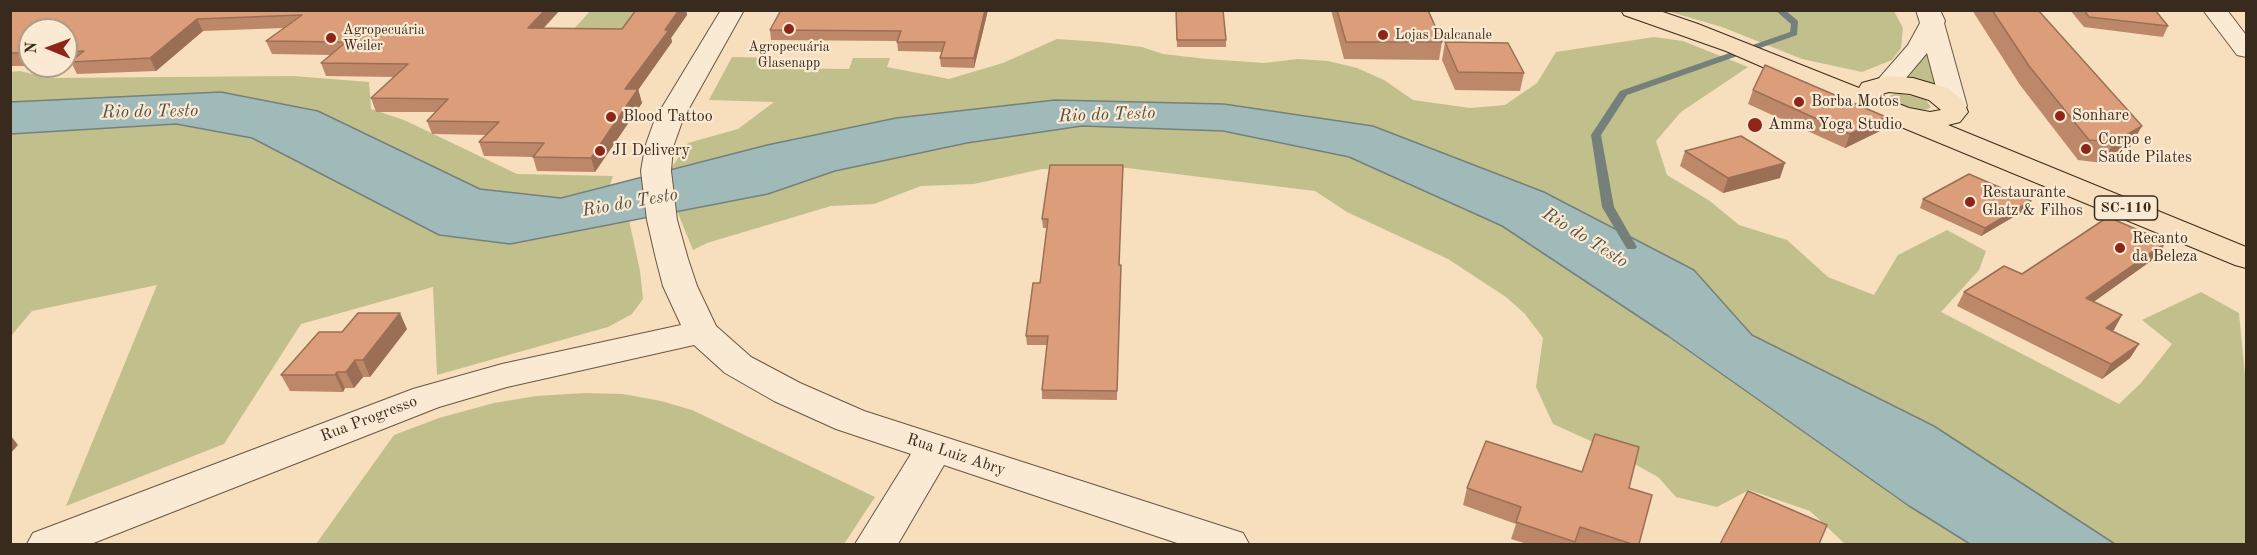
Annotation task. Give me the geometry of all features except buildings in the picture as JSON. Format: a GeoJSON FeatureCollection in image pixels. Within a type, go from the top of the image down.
{"type":"FeatureCollection","features":[{"type":"Feature","properties":{"kind":"main road","name":"SC-110"},"geometry":{"type":"LineString","coordinates":[[1632,10],[1690,28],[1787,68],[1887,97],[2006,159],[2247,258]]}},
{"type":"Feature","properties":{"kind":"main road"},"geometry":{"type":"LineString","coordinates":[[1887,97],[1930,120],[1950,116],[1954,109]]}},
{"type":"Feature","properties":{"kind":"main road","name":"SC-110"},"geometry":{"type":"LineString","coordinates":[[1954,109],[2006,159]]}},
{"type":"Feature","properties":{"kind":"street"},"geometry":{"type":"LineString","coordinates":[[701,332],[680,286],[662,220],[656,171],[659,147],[669,119],[708,48],[733,10]]}},
{"type":"Feature","properties":{"kind":"street"},"geometry":{"type":"LineString","coordinates":[[2214,10],[2247,51]]}},
{"type":"Feature","properties":{"kind":"street"},"geometry":{"type":"LineString","coordinates":[[1887,97],[1918,48],[1930,16]]}},
{"type":"Feature","properties":{"kind":"street"},"geometry":{"type":"LineString","coordinates":[[1930,16],[1954,109]]}},
{"type":"Feature","properties":{"kind":"street","name":"Rua Luiz Abry"},"geometry":{"type":"LineString","coordinates":[[701,332],[738,365],[787,392],[850,420],[1228,544]]}},
{"type":"Feature","properties":{"kind":"street","name":"Rua Progresso"},"geometry":{"type":"LineString","coordinates":[[48,544],[426,398],[558,363],[701,332]]}},
{"type":"Feature","properties":{"kind":"street"},"geometry":{"type":"LineString","coordinates":[[876,544],[934,449]]}},
{"type":"Feature","properties":{"kind":"shaded area"},"geometry":{"type":"Polygon","coordinates":[[[590,11],[647,11],[623,41],[564,40],[590,11]]]}},
{"type":"Feature","properties":{"kind":"shaded area"},"geometry":{"type":"Polygon","coordinates":[[[1667,11],[1894,11],[1903,28],[1901,48],[1892,60],[1862,72],[1802,59],[1722,27],[1667,11]]]}},
{"type":"Feature","properties":{"kind":"shaded area"},"geometry":{"type":"Polygon","coordinates":[[[1654,37],[1683,41],[1748,67],[1681,112],[1656,141],[1667,175],[1710,201],[1739,225],[1787,240],[1828,277],[1874,295],[1898,255],[1947,230],[1986,251],[1979,270],[1941,312],[2119,404],[2141,383],[2172,344],[2142,320],[2201,292],[2239,313],[2246,385],[2246,544],[2115,544],[1934,426],[1752,335],[1694,270],[1544,192],[1373,126],[1055,100],[896,118],[767,145],[670,170],[688,143],[738,129],[774,102],[709,100],[732,57],[774,58],[769,68],[849,69],[853,58],[890,58],[887,67],[949,79],[1003,63],[1057,39],[1101,42],[1142,47],[1163,54],[1207,59],[1264,63],[1298,59],[1328,61],[1357,68],[1384,80],[1413,100],[1470,108],[1505,105],[1537,83],[1556,52],[1654,37]]]}},
{"type":"Feature","properties":{"kind":"shaded area"},"geometry":{"type":"Polygon","coordinates":[[[1925,54],[1934,56],[1940,89],[1907,80],[1925,54]]]}},
{"type":"Feature","properties":{"kind":"shaded area"},"geometry":{"type":"Polygon","coordinates":[[[18,71],[18,78],[293,76],[369,82],[371,109],[404,120],[517,174],[613,176],[610,185],[561,198],[480,189],[318,111],[52,100],[11,102],[10,72],[18,71]]]}},
{"type":"Feature","properties":{"kind":"shaded area"},"geometry":{"type":"Polygon","coordinates":[[[1895,93],[1919,97],[1926,100],[1931,107],[1916,111],[1888,100],[1888,97],[1895,93]]]}},
{"type":"Feature","properties":{"kind":"shaded area"},"geometry":{"type":"Polygon","coordinates":[[[176,124],[252,138],[439,235],[510,244],[629,220],[640,271],[643,299],[632,314],[608,327],[437,375],[433,287],[301,324],[224,444],[66,506],[157,285],[32,311],[11,336],[11,134],[176,124]]]}},
{"type":"Feature","properties":{"kind":"shaded area"},"geometry":{"type":"Polygon","coordinates":[[[1082,126],[1223,131],[1349,157],[1502,226],[1668,336],[1909,506],[1970,544],[1845,544],[1810,511],[1749,490],[1717,507],[1676,497],[1658,477],[1606,448],[1553,424],[1536,387],[1543,338],[1525,314],[1506,297],[1448,259],[1347,212],[1315,191],[1127,168],[1042,169],[974,184],[921,186],[874,204],[831,206],[707,243],[693,250],[677,211],[768,194],[835,171],[967,143],[1082,126]]]}},
{"type":"Feature","properties":{"kind":"shaded area"},"geometry":{"type":"Polygon","coordinates":[[[585,393],[623,394],[692,410],[875,497],[844,544],[316,544],[394,435],[439,418],[494,403],[536,396],[585,393]]]}},
{"type":"Feature","properties":{"kind":"water","name":"Rio do Testo"},"geometry":{"type":"Polygon","coordinates":[[[221,92],[318,111],[480,189],[561,198],[767,145],[896,118],[1055,100],[1224,104],[1373,126],[1544,192],[1694,270],[1752,335],[1934,426],[2115,544],[1970,544],[1909,506],[1668,336],[1502,226],[1349,157],[1223,131],[1082,126],[967,143],[835,171],[768,194],[510,244],[439,235],[252,138],[176,124],[11,134],[10,102],[221,92]]]}},
{"type":"Feature","properties":{"kind":"waterway","name":"Rio do Testo"},"geometry":{"type":"LineString","coordinates":[[1631,247],[1608,207],[1596,135],[1623,93],[1794,33],[1795,23],[1779,10]]}},
{"type":"Feature","properties":{"kind":"place","name":"Agropecuária Glasenapp"},"geometry":{"type":"Point","coordinates":[789,29]}},
{"type":"Feature","properties":{"kind":"place","name":"Lojas Dalcanale"},"geometry":{"type":"Point","coordinates":[1383,35]}},
{"type":"Feature","properties":{"kind":"place","name":"Agropecuária Weiler"},"geometry":{"type":"Point","coordinates":[331,38]}},
{"type":"Feature","properties":{"kind":"place","name":"Borba Motos"},"geometry":{"type":"Point","coordinates":[1799,102]}},
{"type":"Feature","properties":{"kind":"place","name":"Sonhare"},"geometry":{"type":"Point","coordinates":[2060,116]}},
{"type":"Feature","properties":{"kind":"place","name":"Blood Tattoo"},"geometry":{"type":"Point","coordinates":[611,117]}},
{"type":"Feature","properties":{"kind":"place","name":"Amma Yoga Studio"},"geometry":{"type":"Point","coordinates":[1755,125]}},
{"type":"Feature","properties":{"kind":"place","name":"Corpo e Saúde Pilates"},"geometry":{"type":"Point","coordinates":[2086,149]}},
{"type":"Feature","properties":{"kind":"place","name":"JI Delivery"},"geometry":{"type":"Point","coordinates":[600,151]}},
{"type":"Feature","properties":{"kind":"place","name":"Restaurante Glatz & Filhos"},"geometry":{"type":"Point","coordinates":[1970,202]}},
{"type":"Feature","properties":{"kind":"place","name":"Recanto da Beleza"},"geometry":{"type":"Point","coordinates":[2120,248]}}]}
